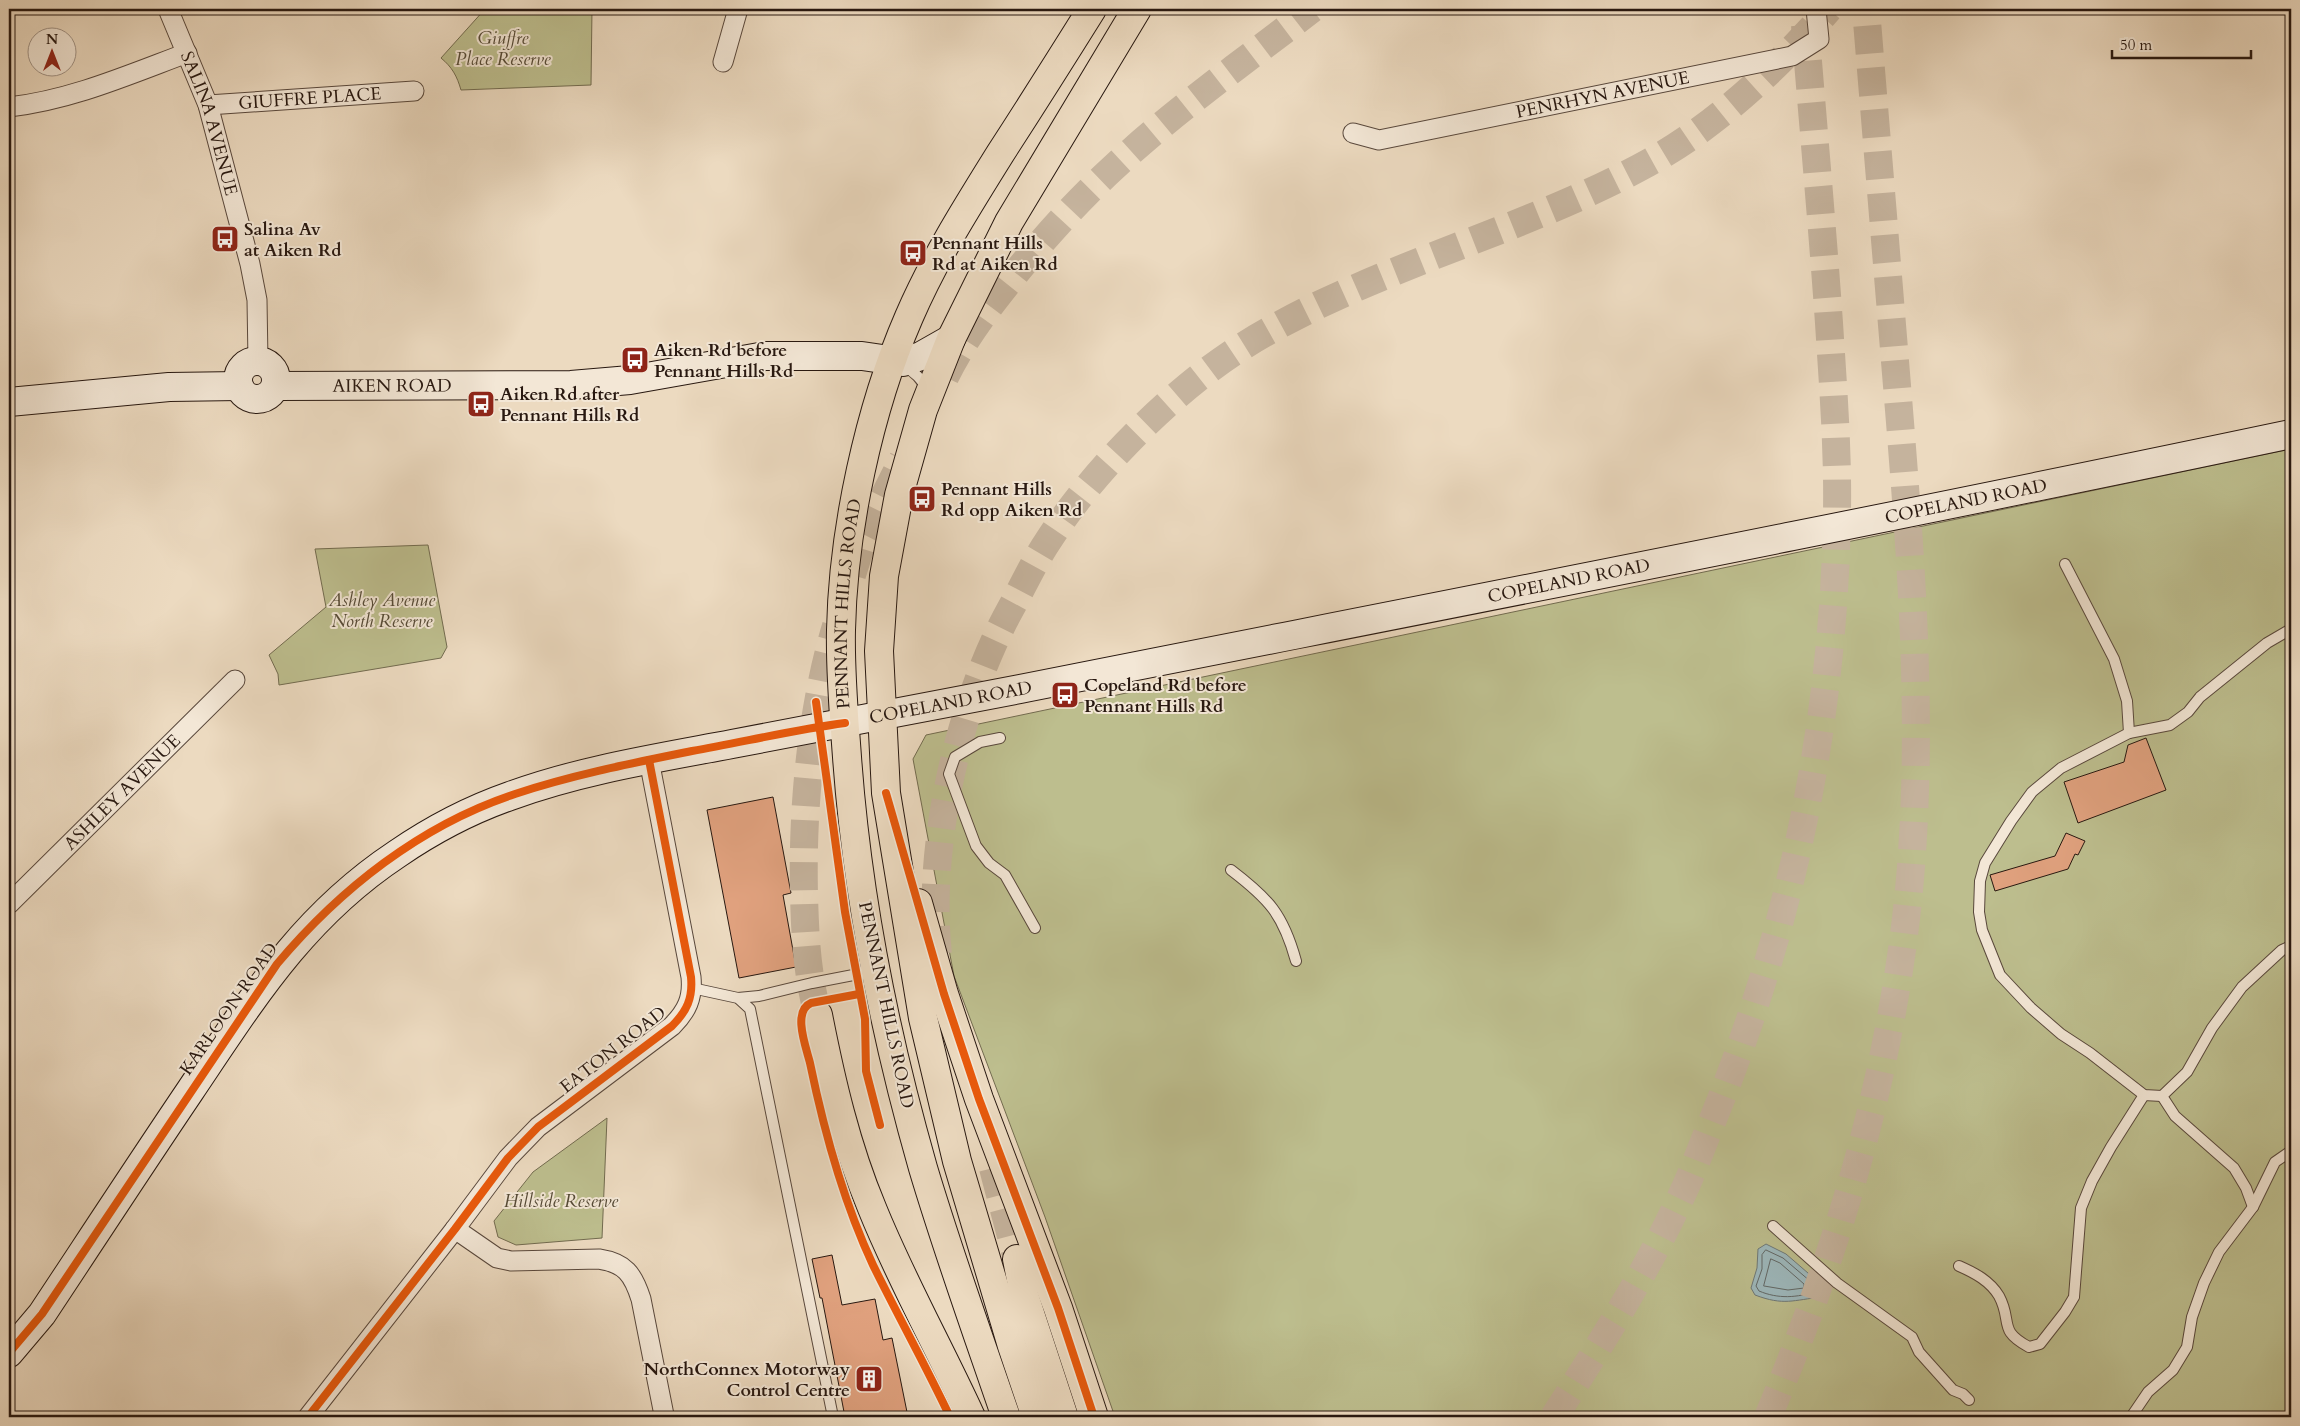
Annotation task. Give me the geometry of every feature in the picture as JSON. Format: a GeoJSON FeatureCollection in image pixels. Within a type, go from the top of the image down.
{"type":"FeatureCollection","features":[{"type":"Feature","properties":{"kind":"highway","name":"PENNANT HILLS ROAD"},"geometry":{"type":"LineString","coordinates":[[1006,1417],[924,1171],[896,1067],[857,860],[845,723],[841,629],[847,551],[862,467],[877,407],[891,362],[923,286],[957,222],[1092,9]]}},
{"type":"Feature","properties":{"kind":"highway","name":"PENNANT HILLS ROAD"},"geometry":{"type":"LineString","coordinates":[[1036,1417],[1012,1346],[957,1161],[927,1037],[886,794],[879,651],[884,576],[899,495],[928,396],[951,340],[1009,222],[1137,9]]}},
{"type":"Feature","properties":{"kind":"highway"},"geometry":{"type":"LineString","coordinates":[[886,794],[947,1002],[979,1099],[1058,1308],[1094,1417]]}},
{"type":"Feature","properties":{"kind":"highway"},"geometry":{"type":"LineString","coordinates":[[818,1015],[834,1094],[872,1208],[969,1415]]}},
{"type":"Feature","properties":{"kind":"highway"},"geometry":{"type":"LineString","coordinates":[[1018,1258],[1024,1295],[1064,1417]]}},
{"type":"Feature","properties":{"kind":"main road","name":"AIKEN ROAD"},"geometry":{"type":"LineString","coordinates":[[276,386],[571,385],[630,380],[765,356],[862,356],[891,362],[903,362],[920,356],[951,340]]}},
{"type":"Feature","properties":{"kind":"main road"},"geometry":{"type":"LineString","coordinates":[[252,361],[264,362],[273,369],[277,380],[276,386],[268,396],[257,399],[246,396],[239,386],[238,380],[242,368],[252,361]]}},
{"type":"Feature","properties":{"kind":"main road"},"geometry":{"type":"LineString","coordinates":[[9,402],[168,387],[239,386]]}},
{"type":"Feature","properties":{"kind":"main road","name":"COPELAND ROAD"},"geometry":{"type":"LineString","coordinates":[[845,723],[2011,492],[2291,434]]}},
{"type":"Feature","properties":{"kind":"main road"},"geometry":{"type":"LineString","coordinates":[[649,760],[845,723]]}},
{"type":"Feature","properties":{"kind":"main road","name":"KARLOON ROAD"},"geometry":{"type":"LineString","coordinates":[[9,1353],[42,1314],[277,964],[304,933],[354,885],[396,854],[439,828],[477,809],[514,794],[555,782],[649,760]]}},
{"type":"Feature","properties":{"kind":"street","name":"SALINA AVENUE"},"geometry":{"type":"LineString","coordinates":[[168,9],[208,105],[254,281],[258,361]]}},
{"type":"Feature","properties":{"kind":"street"},"geometry":{"type":"LineString","coordinates":[[723,62],[738,9]]}},
{"type":"Feature","properties":{"kind":"street","name":"PENRHYN AVENUE"},"geometry":{"type":"LineString","coordinates":[[1353,133],[1379,140],[1792,56],[1819,39],[1816,9]]}},
{"type":"Feature","properties":{"kind":"street"},"geometry":{"type":"LineString","coordinates":[[9,107],[62,98],[187,53]]}},
{"type":"Feature","properties":{"kind":"street","name":"GIUFFRE PLACE"},"geometry":{"type":"LineString","coordinates":[[208,105],[414,91]]}},
{"type":"Feature","properties":{"kind":"street","name":"ASHLEY AVENUE"},"geometry":{"type":"LineString","coordinates":[[9,904],[235,680]]}},
{"type":"Feature","properties":{"kind":"street","name":"EATON ROAD"},"geometry":{"type":"LineString","coordinates":[[308,1417],[508,1158],[538,1127],[672,1026],[686,1009],[692,988],[677,897],[649,760]]}},
{"type":"Feature","properties":{"kind":"street"},"geometry":{"type":"LineString","coordinates":[[455,1229],[497,1258],[511,1261],[598,1258],[609,1260],[628,1270],[636,1281],[641,1299],[664,1415]]}},
{"type":"Feature","properties":{"kind":"lane"},"geometry":{"type":"LineString","coordinates":[[891,362],[910,369],[924,383],[928,396]]}},
{"type":"Feature","properties":{"kind":"lane"},"geometry":{"type":"LineString","coordinates":[[2065,564],[2114,659],[2127,701],[2129,733]]}},
{"type":"Feature","properties":{"kind":"lane"},"geometry":{"type":"LineString","coordinates":[[2162,1096],[2144,1094],[2090,1053],[2061,1034],[2031,1008],[2000,975],[1982,930],[1980,882],[1985,863],[2011,821],[2032,792],[2061,768],[2129,733],[2170,725],[2188,712],[2200,697],[2267,643],[2291,629]]}},
{"type":"Feature","properties":{"kind":"lane"},"geometry":{"type":"LineString","coordinates":[[1000,738],[980,742],[955,757],[949,774],[976,846],[989,863],[1005,875],[1035,928]]}},
{"type":"Feature","properties":{"kind":"lane"},"geometry":{"type":"LineString","coordinates":[[1231,870],[1273,907],[1288,933],[1296,961]]}},
{"type":"Feature","properties":{"kind":"lane"},"geometry":{"type":"LineString","coordinates":[[2162,1096],[2187,1072],[2212,1028],[2242,987],[2282,950],[2291,946]]}},
{"type":"Feature","properties":{"kind":"lane"},"geometry":{"type":"LineString","coordinates":[[692,988],[738,998],[759,996],[812,983],[877,971]]}},
{"type":"Feature","properties":{"kind":"lane"},"geometry":{"type":"LineString","coordinates":[[738,998],[750,1009],[833,1417]]}},
{"type":"Feature","properties":{"kind":"lane"},"geometry":{"type":"LineString","coordinates":[[1959,1266],[1975,1273],[1990,1284],[1999,1297],[2007,1330],[2016,1340],[2030,1347],[2040,1344],[2074,1297],[2081,1208],[2092,1181],[2144,1094]]}},
{"type":"Feature","properties":{"kind":"lane"},"geometry":{"type":"LineString","coordinates":[[2162,1096],[2175,1116],[2234,1168],[2246,1188],[2253,1207]]}},
{"type":"Feature","properties":{"kind":"lane"},"geometry":{"type":"LineString","coordinates":[[2131,1417],[2148,1392],[2173,1370],[2187,1346],[2192,1317],[2204,1283],[2219,1252],[2253,1207],[2275,1162],[2291,1151]]}},
{"type":"Feature","properties":{"kind":"lane"},"geometry":{"type":"LineString","coordinates":[[1772,1226],[1836,1283],[1912,1337],[1919,1352],[1953,1390],[1964,1394],[1969,1400]]}},
{"type":"Feature","properties":{"kind":"green space","name":"Giuffre Place Reserve"},"geometry":{"type":"Polygon","coordinates":[[[485,9],[592,9],[591,85],[461,90],[454,72],[441,58],[485,9]]]}},
{"type":"Feature","properties":{"kind":"green space"},"geometry":{"type":"Polygon","coordinates":[[[2291,449],[2291,1417],[1115,1417],[1045,1217],[954,976],[913,759],[926,735],[2291,449]]]}},
{"type":"Feature","properties":{"kind":"green space","name":"Ashley Avenue North Reserve"},"geometry":{"type":"Polygon","coordinates":[[[428,545],[447,647],[441,658],[279,685],[278,674],[269,655],[326,607],[315,549],[428,545]]]}},
{"type":"Feature","properties":{"kind":"green space","name":"Hillside Reserve"},"geometry":{"type":"Polygon","coordinates":[[[607,1118],[602,1238],[516,1245],[498,1237],[494,1221],[533,1172],[607,1118]]]}},
{"type":"Feature","properties":{"kind":"water"},"geometry":{"type":"Polygon","coordinates":[[[1766,1244],[1786,1254],[1823,1286],[1822,1297],[1781,1301],[1755,1295],[1751,1288],[1757,1268],[1758,1249],[1766,1244]]]}},
{"type":"Feature","properties":{"kind":"building"},"geometry":{"type":"Polygon","coordinates":[[[2146,738],[2166,790],[2078,823],[2064,782],[2124,762],[2128,745],[2146,738]]]}},
{"type":"Feature","properties":{"kind":"building"},"geometry":{"type":"Polygon","coordinates":[[[773,797],[791,893],[783,895],[796,967],[739,978],[707,810],[773,797]]]}},
{"type":"Feature","properties":{"kind":"building"},"geometry":{"type":"Polygon","coordinates":[[[2066,833],[2085,841],[2078,855],[2075,854],[2068,869],[1995,891],[1990,875],[2055,856],[2066,833]]]}},
{"type":"Feature","properties":{"kind":"building","name":"NorthConnex Motorway Control Centre"},"geometry":{"type":"Polygon","coordinates":[[[832,1255],[842,1305],[875,1299],[883,1340],[892,1338],[908,1417],[845,1417],[822,1298],[820,1298],[812,1259],[832,1255]]]}},
{"type":"Feature","properties":{"kind":"tunnel"},"geometry":{"type":"LineString","coordinates":[[945,377],[975,326],[993,302],[1035,250],[1086,194],[1161,126],[1312,9]]}},
{"type":"Feature","properties":{"kind":"tunnel"},"geometry":{"type":"LineString","coordinates":[[938,954],[936,912],[937,868],[942,822],[950,776],[976,687],[992,645],[1043,549],[1066,515],[1110,461],[1187,387],[1240,348],[1289,320],[1339,295],[1390,273],[1547,211],[1598,188],[1673,148],[1745,94],[1789,52],[1829,9]]}},
{"type":"Feature","properties":{"kind":"tunnel"},"geometry":{"type":"LineString","coordinates":[[1768,1417],[1811,1308],[1830,1253],[1863,1142],[1877,1086],[1899,970],[1908,900],[1913,831],[1916,761],[1916,690],[1909,550],[1866,9]]}},
{"type":"Feature","properties":{"kind":"tunnel"},"geometry":{"type":"LineString","coordinates":[[1554,1417],[1603,1339],[1650,1258],[1682,1194],[1709,1129],[1738,1055],[1763,980],[1784,904],[1802,827],[1817,749],[1827,671],[1834,592],[1837,465],[1829,323],[1805,25]]}},
{"type":"Feature","properties":{"kind":"tunnel"},"geometry":{"type":"LineString","coordinates":[[852,575],[864,536],[903,459]]}},
{"type":"Feature","properties":{"kind":"tunnel"},"geometry":{"type":"LineString","coordinates":[[818,1015],[811,985],[806,940],[804,894],[805,828],[814,725],[827,658],[836,626]]}},
{"type":"Feature","properties":{"kind":"tunnel"},"geometry":{"type":"LineString","coordinates":[[993,1168],[1017,1259]]}},
{"type":"Feature","properties":{"kind":"cycle path"},"geometry":{"type":"LineString","coordinates":[[816,702],[845,912],[865,1019],[866,1071],[880,1125]]}},
{"type":"Feature","properties":{"kind":"cycle path"},"geometry":{"type":"LineString","coordinates":[[9,1353],[42,1314],[277,964],[301,936],[328,910],[384,862],[447,823],[480,807],[537,787],[647,760],[845,723]]}},
{"type":"Feature","properties":{"kind":"cycle path"},"geometry":{"type":"LineString","coordinates":[[308,1417],[508,1158],[538,1127],[672,1026],[682,1015],[688,1004],[691,991],[691,977],[649,760]]}},
{"type":"Feature","properties":{"kind":"cycle path"},"geometry":{"type":"LineString","coordinates":[[886,793],[944,994],[979,1099],[1058,1308],[1094,1417]]}},
{"type":"Feature","properties":{"kind":"cycle path"},"geometry":{"type":"LineString","coordinates":[[859,994],[811,1003],[805,1007],[802,1014],[802,1030],[828,1140],[852,1216],[873,1265],[950,1417]]}},
{"type":"Feature","properties":{"kind":"place","name":"Salina Av at Aiken Rd"},"geometry":{"type":"Point","coordinates":[225,239]}},
{"type":"Feature","properties":{"kind":"place","name":"Pennant Hills Rd at Aiken Rd"},"geometry":{"type":"Point","coordinates":[913,253]}},
{"type":"Feature","properties":{"kind":"place","name":"Aiken Rd before Pennant Hills Rd"},"geometry":{"type":"Point","coordinates":[635,360]}},
{"type":"Feature","properties":{"kind":"place","name":"Aiken Rd after Pennant Hills Rd"},"geometry":{"type":"Point","coordinates":[481,404]}},
{"type":"Feature","properties":{"kind":"place","name":"Pennant Hills Rd opp Aiken Rd"},"geometry":{"type":"Point","coordinates":[922,499]}},
{"type":"Feature","properties":{"kind":"place","name":"Copeland Rd before Pennant Hills Rd"},"geometry":{"type":"Point","coordinates":[1065,695]}},
{"type":"Feature","properties":{"kind":"place","name":"NorthConnex Motorway Control Centre"},"geometry":{"type":"Point","coordinates":[869,1379]}}]}
